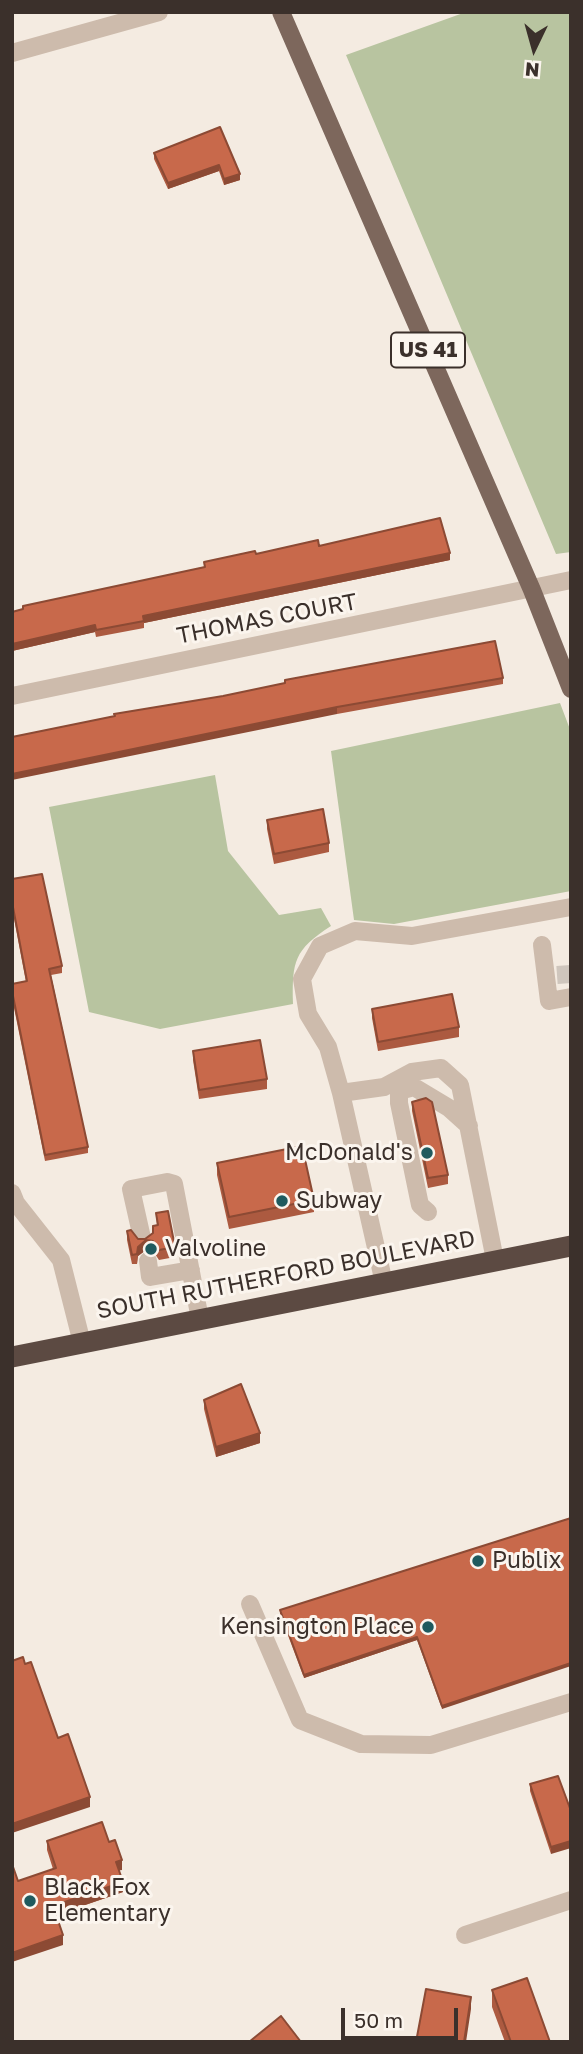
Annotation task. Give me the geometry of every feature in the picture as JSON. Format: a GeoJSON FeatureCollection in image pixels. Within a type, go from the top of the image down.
{"type":"FeatureCollection","features":[{"type":"Feature","properties":{"kind":"highway","name":"SOUTH RUTHERFORD BOULEVARD"},"geometry":{"type":"LineString","coordinates":[[12,1357],[571,1246]]}},
{"type":"Feature","properties":{"kind":"main road","name":"US 41"},"geometry":{"type":"LineString","coordinates":[[281,12],[533,590],[571,689]]}},
{"type":"Feature","properties":{"kind":"street"},"geometry":{"type":"LineString","coordinates":[[12,53],[159,12]]}},
{"type":"Feature","properties":{"kind":"street","name":"THOMAS COURT"},"geometry":{"type":"LineString","coordinates":[[12,696],[571,580]]}},
{"type":"Feature","properties":{"kind":"street"},"geometry":{"type":"LineString","coordinates":[[384,1283],[341,1093],[328,1047],[308,1014],[302,979],[320,946],[355,931],[412,936],[571,907]]}},
{"type":"Feature","properties":{"kind":"street"},"geometry":{"type":"LineString","coordinates":[[542,945],[552,976],[549,1001],[571,997]]}},
{"type":"Feature","properties":{"kind":"street"},"geometry":{"type":"LineString","coordinates":[[341,1093],[387,1091],[412,1072],[441,1068],[460,1085],[468,1122],[479,1205],[495,1260]]}},
{"type":"Feature","properties":{"kind":"street"},"geometry":{"type":"LineString","coordinates":[[428,1212],[420,1205],[399,1103],[399,1091],[414,1087],[468,1122]]}},
{"type":"Feature","properties":{"kind":"street"},"geometry":{"type":"LineString","coordinates":[[142,1238],[131,1189],[167,1182],[174,1184],[200,1319]]}},
{"type":"Feature","properties":{"kind":"street"},"geometry":{"type":"LineString","coordinates":[[12,1193],[16,1203],[61,1260],[82,1343]]}},
{"type":"Feature","properties":{"kind":"street"},"geometry":{"type":"LineString","coordinates":[[148,1261],[150,1277],[191,1270]]}},
{"type":"Feature","properties":{"kind":"street"},"geometry":{"type":"LineString","coordinates":[[250,1604],[300,1720],[360,1744],[432,1745],[571,1702]]}},
{"type":"Feature","properties":{"kind":"street"},"geometry":{"type":"LineString","coordinates":[[465,1935],[571,1900]]}},
{"type":"Feature","properties":{"kind":"green space"},"geometry":{"type":"Polygon","coordinates":[[[466,12],[571,12],[571,552],[556,554],[346,55],[466,12]]]}},
{"type":"Feature","properties":{"kind":"green space"},"geometry":{"type":"Polygon","coordinates":[[[560,703],[571,732],[571,891],[394,924],[354,920],[331,751],[560,703]]]}},
{"type":"Feature","properties":{"kind":"green space"},"geometry":{"type":"Polygon","coordinates":[[[215,775],[228,851],[279,915],[321,908],[331,926],[309,942],[298,958],[293,977],[293,1004],[160,1029],[89,1012],[49,807],[215,775]]]}},
{"type":"Feature","properties":{"kind":"building"},"geometry":{"type":"Polygon","coordinates":[[[220,127],[240,174],[224,179],[219,165],[168,183],[154,153],[220,127]]]}},
{"type":"Feature","properties":{"kind":"building"},"geometry":{"type":"Polygon","coordinates":[[[440,518],[450,553],[143,616],[144,621],[96,630],[95,625],[12,644],[12,612],[23,609],[23,606],[205,567],[204,562],[255,551],[256,554],[318,540],[319,546],[440,518]]]}},
{"type":"Feature","properties":{"kind":"building"},"geometry":{"type":"Polygon","coordinates":[[[495,641],[503,678],[337,707],[12,774],[12,737],[115,716],[114,714],[223,696],[285,683],[285,680],[495,641]]]}},
{"type":"Feature","properties":{"kind":"building"},"geometry":{"type":"Polygon","coordinates":[[[323,809],[329,843],[274,854],[267,820],[323,809]]]}},
{"type":"Feature","properties":{"kind":"building"},"geometry":{"type":"Polygon","coordinates":[[[42,874],[62,966],[49,969],[88,1147],[45,1155],[12,991],[12,984],[27,981],[12,902],[12,879],[42,874]]]}},
{"type":"Feature","properties":{"kind":"building"},"geometry":{"type":"Polygon","coordinates":[[[452,994],[459,1027],[378,1042],[372,1009],[452,994]]]}},
{"type":"Feature","properties":{"kind":"building"},"geometry":{"type":"Polygon","coordinates":[[[260,1040],[267,1079],[199,1090],[193,1051],[260,1040]]]}},
{"type":"Feature","properties":{"kind":"building"},"geometry":{"type":"Polygon","coordinates":[[[426,1098],[432,1102],[448,1175],[428,1178],[412,1102],[426,1098]]]}},
{"type":"Feature","properties":{"kind":"building"},"geometry":{"type":"Polygon","coordinates":[[[302,1146],[314,1200],[229,1217],[217,1163],[302,1146]]]}},
{"type":"Feature","properties":{"kind":"building"},"geometry":{"type":"Polygon","coordinates":[[[168,1211],[175,1247],[159,1250],[153,1241],[146,1240],[138,1247],[137,1254],[132,1255],[127,1231],[131,1230],[138,1239],[145,1239],[153,1233],[153,1226],[158,1225],[156,1213],[168,1211]]]}},
{"type":"Feature","properties":{"kind":"building"},"geometry":{"type":"Polygon","coordinates":[[[241,1384],[260,1433],[216,1447],[204,1400],[241,1384]]]}},
{"type":"Feature","properties":{"kind":"building","name":"Kensington Place"},"geometry":{"type":"Polygon","coordinates":[[[571,1518],[571,1663],[442,1706],[417,1637],[304,1675],[280,1610],[571,1518]]]}},
{"type":"Feature","properties":{"kind":"building"},"geometry":{"type":"Polygon","coordinates":[[[23,1657],[25,1664],[31,1662],[58,1738],[68,1734],[90,1797],[12,1824],[12,1661],[23,1657]]]}},
{"type":"Feature","properties":{"kind":"building"},"geometry":{"type":"Polygon","coordinates":[[[558,1776],[571,1811],[571,1841],[551,1847],[530,1784],[558,1776]]]}},
{"type":"Feature","properties":{"kind":"building","name":"Black Fox Elementary"},"geometry":{"type":"Polygon","coordinates":[[[102,1822],[109,1842],[115,1840],[122,1860],[116,1862],[123,1882],[53,1906],[63,1935],[12,1953],[12,1864],[18,1881],[56,1868],[47,1841],[102,1822]]]}},
{"type":"Feature","properties":{"kind":"building"},"geometry":{"type":"Polygon","coordinates":[[[527,1978],[550,2042],[511,2042],[492,1990],[527,1978]]]}},
{"type":"Feature","properties":{"kind":"building"},"geometry":{"type":"Polygon","coordinates":[[[426,1989],[471,1997],[464,2042],[416,2042],[426,1989]]]}},
{"type":"Feature","properties":{"kind":"building"},"geometry":{"type":"Polygon","coordinates":[[[281,2016],[301,2042],[249,2042],[281,2016]]]}},
{"type":"Feature","properties":{"kind":"tunnel"},"geometry":{"type":"LineString","coordinates":[[557,975],[571,974]]}},
{"type":"Feature","properties":{"kind":"place","name":"McDonald's"},"geometry":{"type":"Point","coordinates":[427,1153]}},
{"type":"Feature","properties":{"kind":"place","name":"Subway"},"geometry":{"type":"Point","coordinates":[282,1201]}},
{"type":"Feature","properties":{"kind":"place","name":"Valvoline"},"geometry":{"type":"Point","coordinates":[151,1249]}},
{"type":"Feature","properties":{"kind":"place","name":"Publix"},"geometry":{"type":"Point","coordinates":[478,1561]}},
{"type":"Feature","properties":{"kind":"place","name":"Kensington Place"},"geometry":{"type":"Point","coordinates":[428,1627]}},
{"type":"Feature","properties":{"kind":"place","name":"Black Fox Elementary"},"geometry":{"type":"Point","coordinates":[30,1901]}}]}
